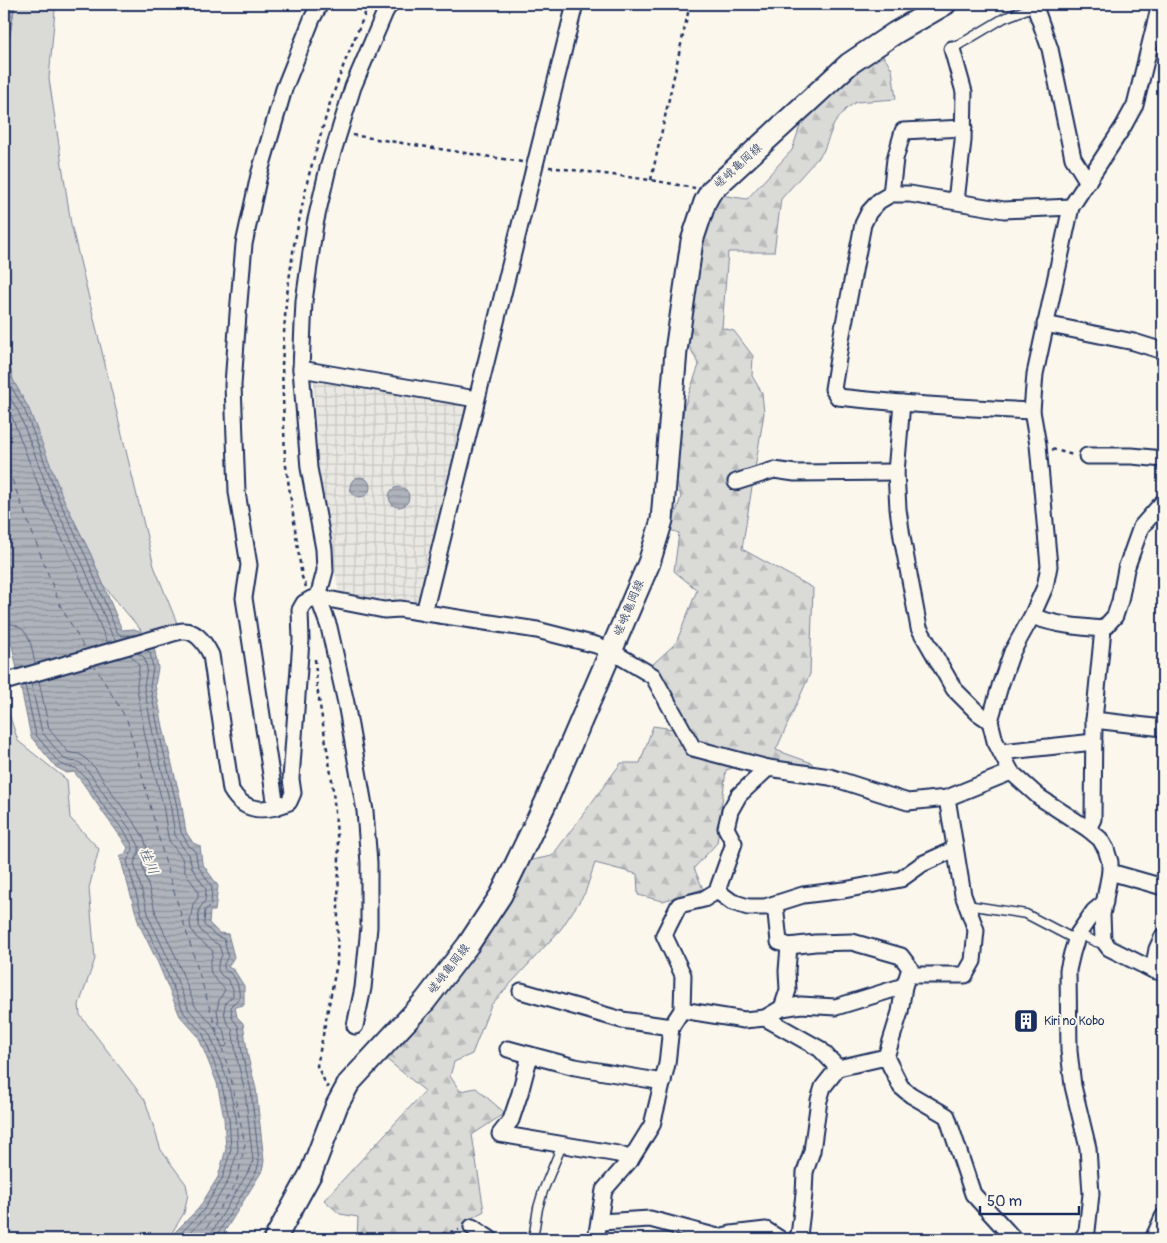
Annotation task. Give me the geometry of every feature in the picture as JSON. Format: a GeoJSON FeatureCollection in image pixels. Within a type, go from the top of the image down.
{"type":"FeatureCollection","features":[{"type":"Feature","properties":{"kind":"main road","name":"嵯峨亀岡線"},"geometry":{"type":"LineString","coordinates":[[275,1239],[311,1173],[336,1105],[349,1083],[425,1001],[463,952],[501,895],[546,802],[648,563],[662,520],[676,351],[692,241],[705,202],[711,191],[848,64],[895,32],[945,4]]}},
{"type":"Feature","properties":{"kind":"street"},"geometry":{"type":"LineString","coordinates":[[276,807],[244,598],[249,565],[237,492],[233,385],[244,244],[259,175],[284,89],[312,19],[320,4]]}},
{"type":"Feature","properties":{"kind":"street"},"geometry":{"type":"LineString","coordinates":[[355,1026],[363,988],[369,927],[369,864],[365,811],[346,703],[329,626],[318,597],[325,571],[324,549],[309,468],[301,369],[304,301],[315,224],[328,168],[353,86],[390,4]]}},
{"type":"Feature","properties":{"kind":"street"},"geometry":{"type":"LineString","coordinates":[[424,613],[575,4]]}},
{"type":"Feature","properties":{"kind":"street"},"geometry":{"type":"LineString","coordinates":[[1160,4],[1135,105],[1123,127],[1071,207],[1034,374],[1032,410],[1038,445],[1049,566],[1045,587],[1032,616],[1012,652],[990,721],[995,741],[1011,772],[1039,797],[1088,829],[1100,839],[1106,849],[1110,862],[1110,872],[1102,915],[1102,930],[1103,940],[1109,948],[1158,972],[1158,949],[1163,936]]}},
{"type":"Feature","properties":{"kind":"street"},"geometry":{"type":"LineString","coordinates":[[1035,5],[1050,49],[1074,158],[1088,182]]}},
{"type":"Feature","properties":{"kind":"street"},"geometry":{"type":"LineString","coordinates":[[952,49],[964,92],[964,141],[956,202]]}},
{"type":"Feature","properties":{"kind":"street"},"geometry":{"type":"LineString","coordinates":[[890,194],[895,158],[903,132],[964,128]]}},
{"type":"Feature","properties":{"kind":"street"},"geometry":{"type":"LineString","coordinates":[[1032,410],[949,407],[838,397],[832,389],[863,224],[869,212],[879,201],[890,194],[910,194],[1004,210],[1071,207]]}},
{"type":"Feature","properties":{"kind":"street"},"geometry":{"type":"LineString","coordinates":[[1045,324],[1134,342],[1163,351]]}},
{"type":"Feature","properties":{"kind":"street"},"geometry":{"type":"LineString","coordinates":[[301,369],[476,399]]}},
{"type":"Feature","properties":{"kind":"street"},"geometry":{"type":"LineString","coordinates":[[902,403],[896,472],[898,509],[919,628],[954,689],[978,713],[990,721]]}},
{"type":"Feature","properties":{"kind":"street"},"geometry":{"type":"LineString","coordinates":[[1087,456],[1132,456],[1163,459]]}},
{"type":"Feature","properties":{"kind":"street"},"geometry":{"type":"LineString","coordinates":[[736,482],[774,470],[796,473],[896,472]]}},
{"type":"Feature","properties":{"kind":"street"},"geometry":{"type":"LineString","coordinates":[[1088,829],[1093,819],[1094,720],[1103,629],[1115,616],[1126,569],[1141,527],[1163,502]]}},
{"type":"Feature","properties":{"kind":"street"},"geometry":{"type":"LineString","coordinates":[[4,682],[167,634],[186,631],[196,635],[205,642],[211,655],[231,790],[236,799],[257,810],[276,807],[289,802],[293,793],[291,779],[301,640],[300,610],[304,603],[318,597],[384,610],[400,609],[537,630],[596,645],[611,651],[653,676],[693,748],[768,768],[830,777],[908,802],[946,798],[1011,772]]}},
{"type":"Feature","properties":{"kind":"street"},"geometry":{"type":"LineString","coordinates":[[1032,616],[1065,626],[1103,629]]}},
{"type":"Feature","properties":{"kind":"street"},"geometry":{"type":"LineString","coordinates":[[1094,720],[1163,728]]}},
{"type":"Feature","properties":{"kind":"street"},"geometry":{"type":"LineString","coordinates":[[1001,752],[1094,742]]}},
{"type":"Feature","properties":{"kind":"street"},"geometry":{"type":"LineString","coordinates":[[596,1239],[604,1190],[631,1159],[652,1125],[667,1064],[671,1027],[682,1010],[683,975],[664,935],[678,905],[704,899],[717,890],[734,843],[726,828],[730,811],[739,795],[768,768]]}},
{"type":"Feature","properties":{"kind":"street"},"geometry":{"type":"LineString","coordinates":[[682,1010],[744,1020],[765,1018],[782,1008],[801,1005],[836,1008],[906,981],[965,975],[973,961],[976,930],[963,895],[946,798]]}},
{"type":"Feature","properties":{"kind":"street"},"geometry":{"type":"LineString","coordinates":[[717,890],[732,902],[748,906],[766,907],[803,895],[844,890],[901,879],[922,864],[955,849]]}},
{"type":"Feature","properties":{"kind":"street"},"geometry":{"type":"LineString","coordinates":[[1110,872],[1163,887]]}},
{"type":"Feature","properties":{"kind":"street"},"geometry":{"type":"LineString","coordinates":[[1082,1239],[1087,1231],[1091,1194],[1088,1148],[1073,1086],[1069,1051],[1068,970],[1077,937],[1094,911],[1105,902]]}},
{"type":"Feature","properties":{"kind":"street"},"geometry":{"type":"LineString","coordinates":[[775,904],[779,942],[789,946],[852,942],[901,956],[910,968],[900,1012],[886,1057],[901,1087],[947,1116],[973,1194],[1014,1239]]}},
{"type":"Feature","properties":{"kind":"street"},"geometry":{"type":"LineString","coordinates":[[782,1008],[788,990],[786,971],[789,946]]}},
{"type":"Feature","properties":{"kind":"street"},"geometry":{"type":"LineString","coordinates":[[521,991],[622,1020],[671,1027]]}},
{"type":"Feature","properties":{"kind":"street"},"geometry":{"type":"LineString","coordinates":[[765,1018],[820,1049],[838,1068]]}},
{"type":"Feature","properties":{"kind":"street"},"geometry":{"type":"LineString","coordinates":[[508,1049],[575,1067],[663,1082]]}},
{"type":"Feature","properties":{"kind":"street"},"geometry":{"type":"LineString","coordinates":[[530,1055],[520,1093],[510,1120],[500,1134],[618,1154],[631,1159]]}},
{"type":"Feature","properties":{"kind":"street"},"geometry":{"type":"LineString","coordinates":[[795,1239],[799,1236],[805,1172],[812,1151],[819,1100],[823,1087],[838,1068],[886,1057]]}},
{"type":"Feature","properties":{"kind":"street"},"geometry":{"type":"LineString","coordinates":[[1153,1239],[1163,1217]]}},
{"type":"Feature","properties":{"kind":"street"},"geometry":{"type":"LineString","coordinates":[[600,1222],[650,1219],[718,1237],[766,1230],[780,1239]]}},
{"type":"Feature","properties":{"kind":"street"},"geometry":{"type":"LineString","coordinates":[[472,1227],[490,1239]]}},
{"type":"Feature","properties":{"kind":"lane"},"geometry":{"type":"LineString","coordinates":[[952,49],[1004,18],[1035,5]]}},
{"type":"Feature","properties":{"kind":"lane"},"geometry":{"type":"LineString","coordinates":[[967,905],[1026,914],[1077,937],[1107,945]]}},
{"type":"Feature","properties":{"kind":"lane"},"geometry":{"type":"LineString","coordinates":[[533,1239],[543,1191],[562,1145]]}},
{"type":"Feature","properties":{"kind":"path"},"geometry":{"type":"LineString","coordinates":[[651,180],[690,4]]}},
{"type":"Feature","properties":{"kind":"path"},"geometry":{"type":"LineString","coordinates":[[1038,445],[1081,457],[1087,456]]}},
{"type":"Feature","properties":{"kind":"path"},"geometry":{"type":"LineString","coordinates":[[317,687],[332,780],[339,856],[337,963],[317,1066],[336,1105]]}},
{"type":"Feature","properties":{"kind":"path"},"geometry":{"type":"LineString","coordinates":[[419,1239],[472,1227]]}},
{"type":"Feature","properties":{"kind":"shaded area"},"geometry":{"type":"Polygon","coordinates":[[[314,381],[463,405],[469,409],[422,604],[339,594],[318,471],[314,381]]]}},
{"type":"Feature","properties":{"kind":"green space"},"geometry":{"type":"Polygon","coordinates":[[[15,4],[56,4],[49,79],[71,224],[154,566],[177,623],[145,635],[104,586],[63,498],[13,380],[4,338],[4,69],[15,4]]]}},
{"type":"Feature","properties":{"kind":"green space"},"geometry":{"type":"Polygon","coordinates":[[[881,53],[892,69],[896,99],[856,102],[846,109],[834,124],[823,152],[781,199],[774,252],[728,252],[722,328],[734,331],[753,356],[752,376],[762,393],[764,413],[742,549],[813,588],[810,674],[776,750],[812,763],[812,771],[758,760],[726,770],[717,843],[694,868],[703,889],[663,901],[638,895],[637,874],[595,863],[585,893],[561,929],[491,1005],[472,1054],[454,1062],[450,1076],[460,1091],[476,1088],[505,1113],[472,1135],[484,1211],[463,1223],[480,1239],[357,1239],[358,1217],[340,1214],[324,1200],[425,1091],[385,1058],[527,861],[552,856],[621,763],[640,763],[653,726],[687,731],[653,664],[676,643],[697,590],[674,571],[679,533],[670,530],[681,497],[676,479],[684,407],[699,365],[687,342],[700,247],[720,195],[747,199],[792,150],[801,123],[867,60],[881,53]]]}},
{"type":"Feature","properties":{"kind":"green space"},"geometry":{"type":"Polygon","coordinates":[[[4,699],[18,741],[67,780],[70,818],[99,849],[89,888],[95,959],[79,1005],[80,1015],[145,1100],[161,1150],[186,1184],[188,1194],[184,1213],[168,1239],[4,1239],[4,699]]]}},
{"type":"Feature","properties":{"kind":"water"},"geometry":{"type":"Polygon","coordinates":[[[4,4],[15,4],[4,69],[4,4]]]}},
{"type":"Feature","properties":{"kind":"water","name":"桂川"},"geometry":{"type":"Polygon","coordinates":[[[4,338],[13,380],[29,409],[63,498],[91,555],[122,630],[134,629],[140,631],[146,645],[154,647],[158,668],[155,685],[181,801],[186,832],[193,843],[200,846],[202,863],[218,886],[215,911],[210,911],[209,923],[219,933],[228,934],[234,957],[228,967],[234,970],[244,986],[244,1005],[235,1007],[237,1017],[243,1023],[248,1057],[256,1089],[264,1161],[262,1171],[220,1239],[168,1239],[199,1208],[218,1177],[226,1149],[224,1118],[217,1083],[198,1036],[180,1016],[139,924],[120,857],[125,854],[128,848],[74,772],[67,773],[56,767],[31,737],[12,645],[4,641],[4,338]]]}},
{"type":"Feature","properties":{"kind":"water"},"geometry":{"type":"Polygon","coordinates":[[[356,477],[364,477],[370,483],[370,491],[364,497],[356,497],[350,491],[350,483],[356,477]]]}},
{"type":"Feature","properties":{"kind":"water"},"geometry":{"type":"Polygon","coordinates":[[[395,487],[403,487],[409,493],[409,501],[403,507],[395,507],[389,501],[389,493],[395,487]]]}},
{"type":"Feature","properties":{"kind":"ferry route"},"geometry":{"type":"LineString","coordinates":[[4,459],[60,605],[86,651]]}},
{"type":"Feature","properties":{"kind":"ferry route"},"geometry":{"type":"LineString","coordinates":[[93,663],[127,720],[168,872],[230,1074],[245,1144],[236,1184],[199,1239]]}},
{"type":"Feature","properties":{"kind":"place","name":"Kiri no Kobo"},"geometry":{"type":"Point","coordinates":[1026,1021]}}]}
